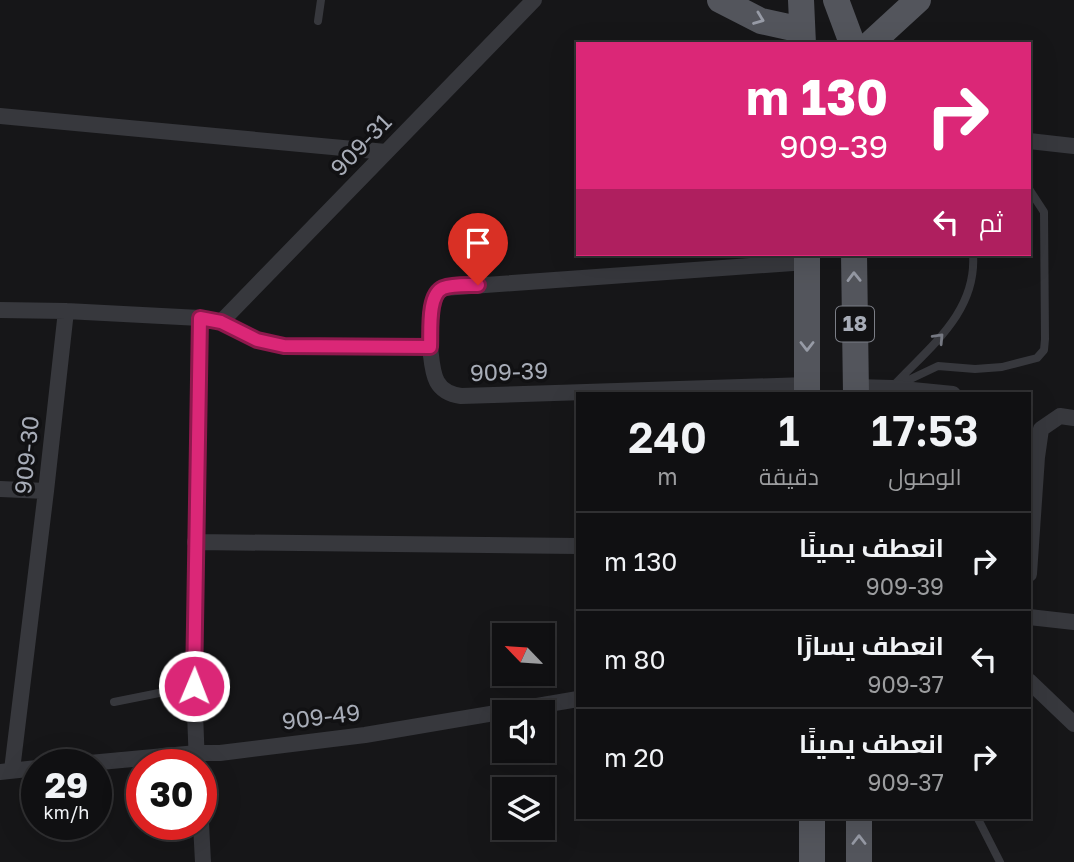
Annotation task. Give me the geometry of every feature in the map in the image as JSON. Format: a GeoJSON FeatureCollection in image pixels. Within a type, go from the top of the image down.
{"type":"FeatureCollection","features":[{"type":"Feature","properties":{"kind":"main road"},"geometry":{"type":"LineString","coordinates":[[720,0],[761,21],[802,37],[802,0]]}},
{"type":"Feature","properties":{"kind":"main road"},"geometry":{"type":"LineString","coordinates":[[836,0],[857,42]]}},
{"type":"Feature","properties":{"kind":"main road"},"geometry":{"type":"LineString","coordinates":[[853,0],[858,42]]}},
{"type":"Feature","properties":{"kind":"main road"},"geometry":{"type":"LineString","coordinates":[[862,42],[893,34],[918,0]]}},
{"type":"Feature","properties":{"kind":"main road","name":"18"},"geometry":{"type":"LineString","coordinates":[[854,256],[856,390]]}},
{"type":"Feature","properties":{"kind":"main road","name":"18"},"geometry":{"type":"LineString","coordinates":[[807,258],[807,389]]}},
{"type":"Feature","properties":{"kind":"main road"},"geometry":{"type":"LineString","coordinates":[[812,819],[812,862]]}},
{"type":"Feature","properties":{"kind":"main road"},"geometry":{"type":"LineString","coordinates":[[859,819],[859,862]]}},
{"type":"Feature","properties":{"kind":"street","name":"909-31"},"geometry":{"type":"LineString","coordinates":[[221,322],[534,0]]}},
{"type":"Feature","properties":{"kind":"street"},"geometry":{"type":"LineString","coordinates":[[0,116],[386,152]]}},
{"type":"Feature","properties":{"kind":"street"},"geometry":{"type":"LineString","coordinates":[[1031,141],[1074,146]]}},
{"type":"Feature","properties":{"kind":"street"},"geometry":{"type":"LineString","coordinates":[[0,310],[200,318],[221,322],[257,340],[284,346],[430,347],[432,305],[437,292],[443,288],[807,258]]}},
{"type":"Feature","properties":{"kind":"street","name":"909-30"},"geometry":{"type":"LineString","coordinates":[[6,771],[46,491],[66,311]]}},
{"type":"Feature","properties":{"kind":"street"},"geometry":{"type":"LineString","coordinates":[[197,749],[194,686],[195,542],[200,318]]}},
{"type":"Feature","properties":{"kind":"street","name":"909-39"},"geometry":{"type":"LineString","coordinates":[[430,347],[436,382],[448,393],[461,396],[576,394]]}},
{"type":"Feature","properties":{"kind":"street"},"geometry":{"type":"LineString","coordinates":[[856,390],[892,388],[933,392]]}},
{"type":"Feature","properties":{"kind":"street","name":"909-39"},"geometry":{"type":"LineString","coordinates":[[659,392],[807,389]]}},
{"type":"Feature","properties":{"kind":"street"},"geometry":{"type":"LineString","coordinates":[[1031,545],[1041,429],[1067,417]]}},
{"type":"Feature","properties":{"kind":"street"},"geometry":{"type":"LineString","coordinates":[[0,489],[46,491]]}},
{"type":"Feature","properties":{"kind":"street"},"geometry":{"type":"LineString","coordinates":[[195,542],[576,546]]}},
{"type":"Feature","properties":{"kind":"street"},"geometry":{"type":"LineString","coordinates":[[1031,617],[1074,622]]}},
{"type":"Feature","properties":{"kind":"street"},"geometry":{"type":"LineString","coordinates":[[1031,683],[1074,724]]}},
{"type":"Feature","properties":{"kind":"street","name":"909-49"},"geometry":{"type":"LineString","coordinates":[[217,754],[365,735],[576,699]]}},
{"type":"Feature","properties":{"kind":"street"},"geometry":{"type":"LineString","coordinates":[[202,840],[203,862]]}},
{"type":"Feature","properties":{"kind":"lane"},"geometry":{"type":"LineString","coordinates":[[318,21],[321,0]]}},
{"type":"Feature","properties":{"kind":"lane"},"geometry":{"type":"LineString","coordinates":[[892,388],[938,366],[975,369],[1002,367],[1037,358],[1044,350],[1044,212],[1031,192]]}},
{"type":"Feature","properties":{"kind":"lane"},"geometry":{"type":"LineString","coordinates":[[892,388],[956,320],[970,289],[973,256]]}},
{"type":"Feature","properties":{"kind":"lane"},"geometry":{"type":"LineString","coordinates":[[114,702],[194,686]]}},
{"type":"Feature","properties":{"kind":"lane"},"geometry":{"type":"LineString","coordinates":[[978,819],[1000,862]]}},
{"type":"Feature","properties":{"kind":"route"},"geometry":{"type":"LineString","coordinates":[[194,686],[200,318],[221,322],[257,340],[284,346],[430,347],[432,305],[437,292],[450,286],[478,285]]}}]}
